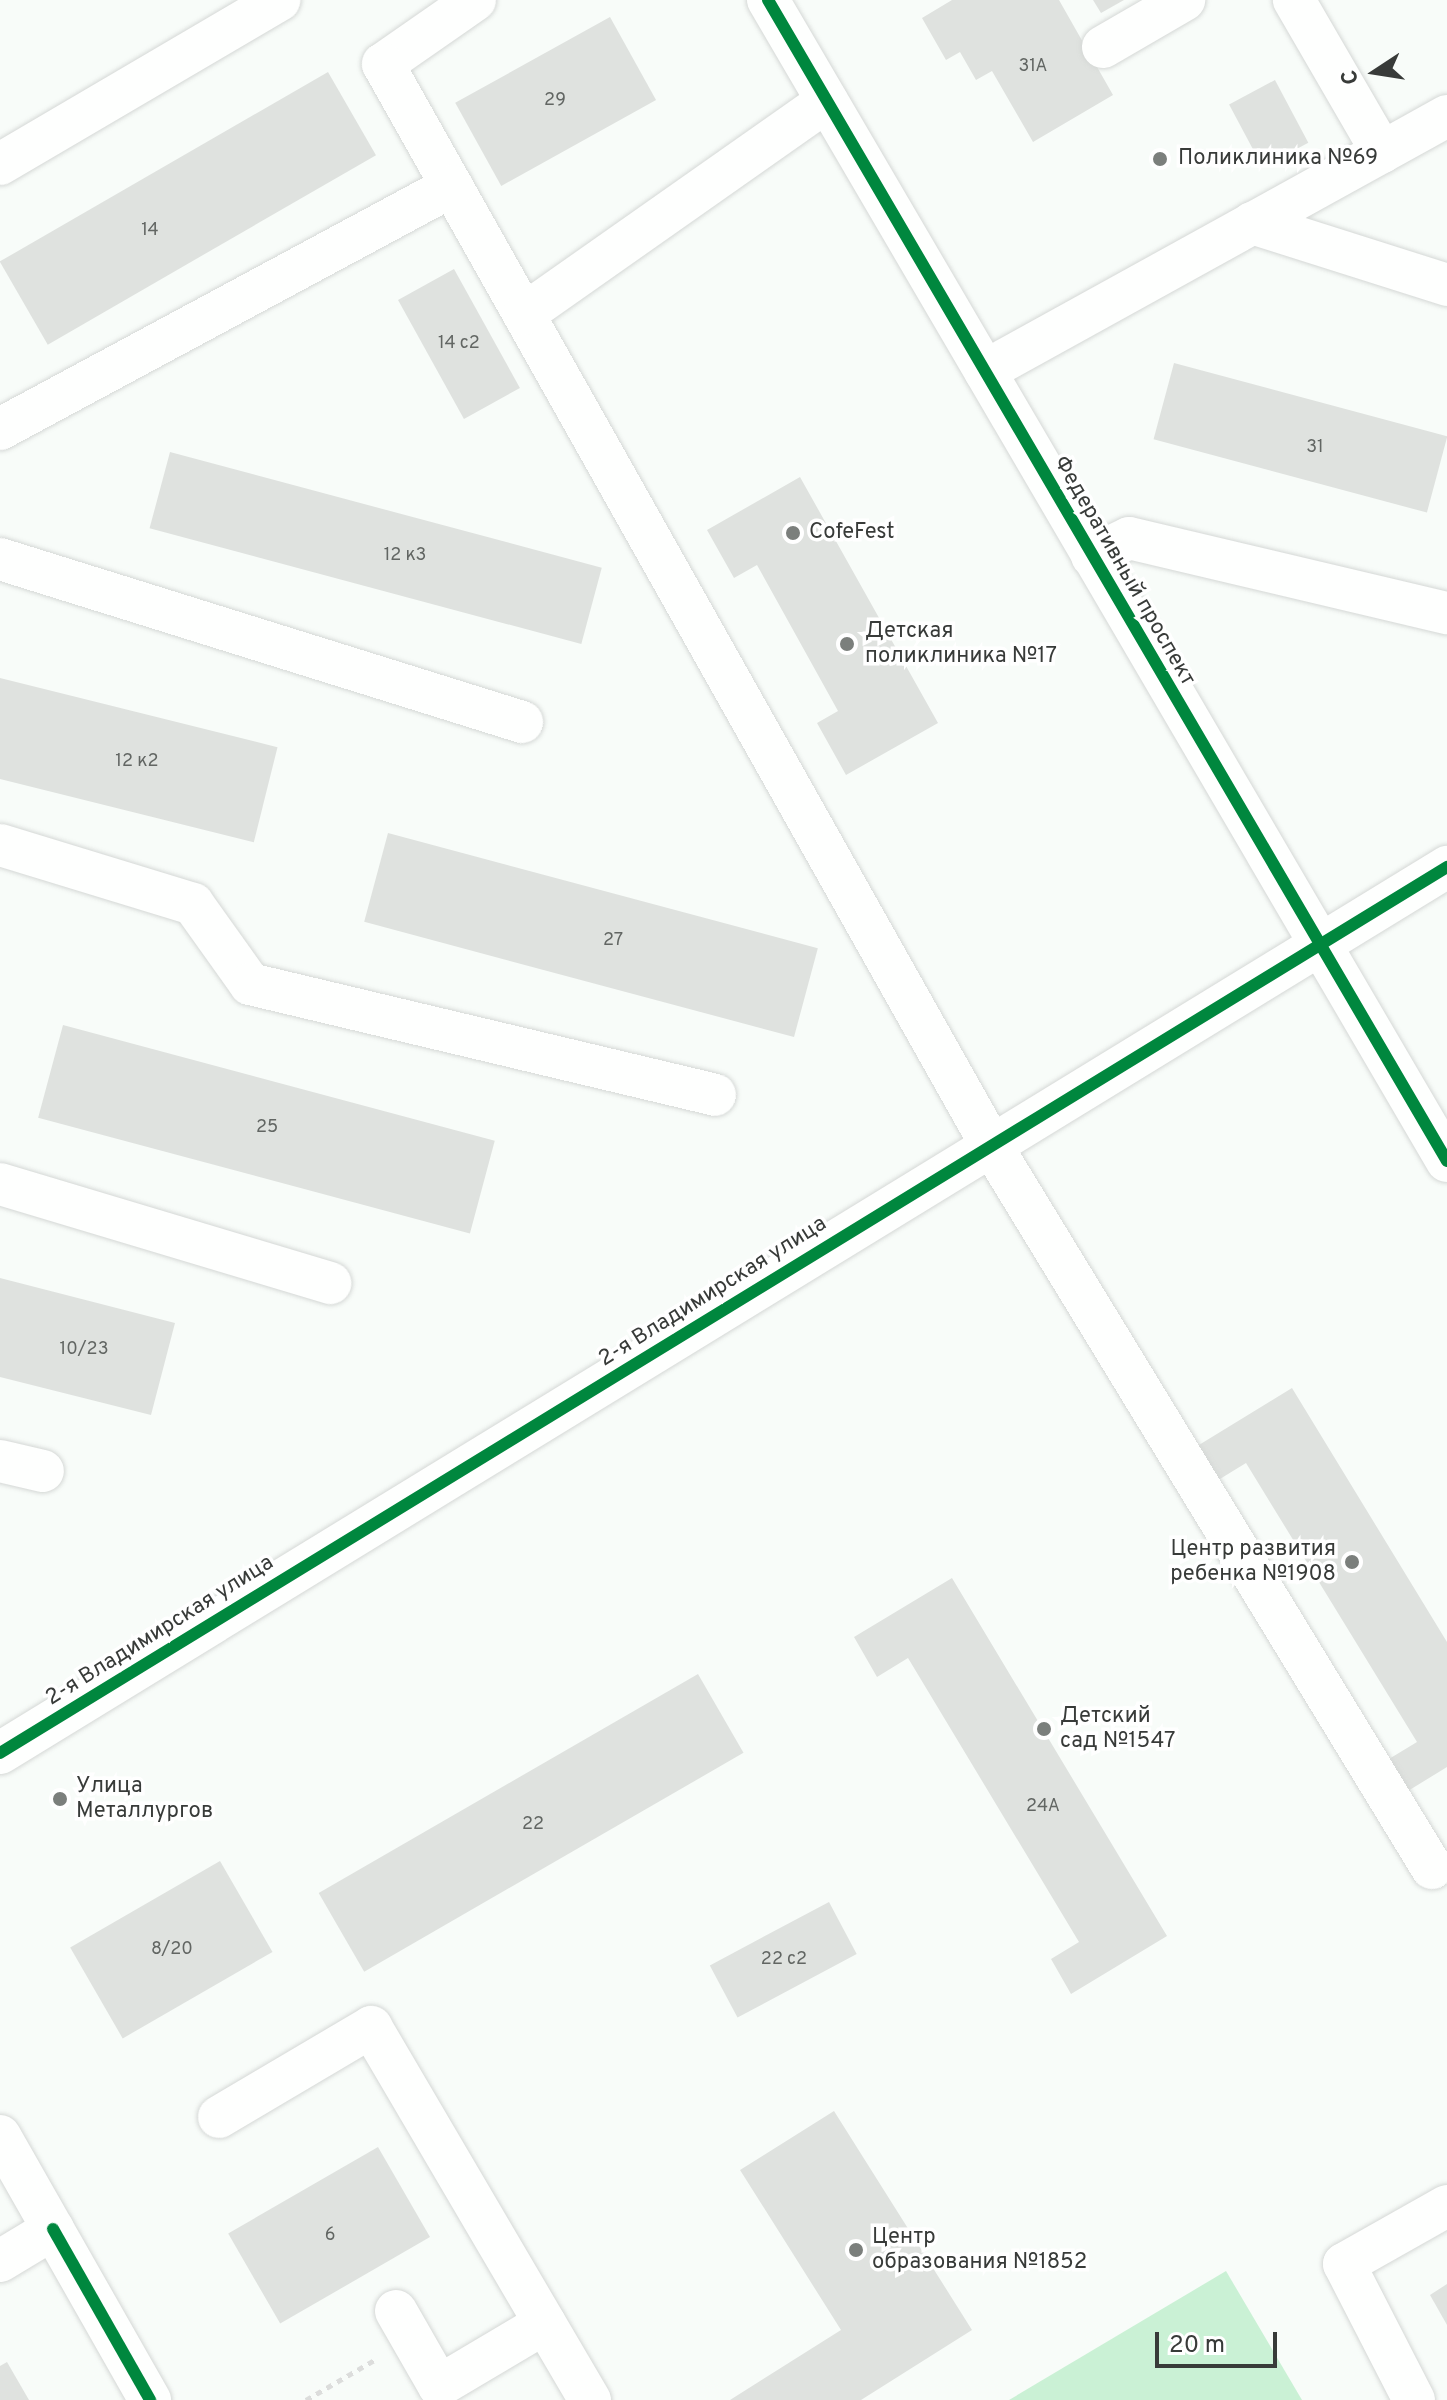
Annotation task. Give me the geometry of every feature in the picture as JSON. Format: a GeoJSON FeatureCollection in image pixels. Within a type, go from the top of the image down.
{"type":"FeatureCollection","features":[{"type":"Feature","properties":{"kind":"street"},"geometry":{"type":"LineString","coordinates":[[0,164],[280,0]]}},
{"type":"Feature","properties":{"kind":"street"},"geometry":{"type":"LineString","coordinates":[[475,0],[383,64],[991,1145],[1432,1868]]}},
{"type":"Feature","properties":{"kind":"street","name":"Федеративный проспект"},"geometry":{"type":"LineString","coordinates":[[768,0],[1447,1161]]}},
{"type":"Feature","properties":{"kind":"street"},"geometry":{"type":"LineString","coordinates":[[1103,47],[1184,0]]}},
{"type":"Feature","properties":{"kind":"street"},"geometry":{"type":"LineString","coordinates":[[1294,0],[1382,152]]}},
{"type":"Feature","properties":{"kind":"street"},"geometry":{"type":"LineString","coordinates":[[524,314],[827,101]]}},
{"type":"Feature","properties":{"kind":"street"},"geometry":{"type":"LineString","coordinates":[[985,371],[1447,116]]}},
{"type":"Feature","properties":{"kind":"street"},"geometry":{"type":"LineString","coordinates":[[0,429],[452,186]]}},
{"type":"Feature","properties":{"kind":"street"},"geometry":{"type":"LineString","coordinates":[[1252,223],[1447,285]]}},
{"type":"Feature","properties":{"kind":"street"},"geometry":{"type":"LineString","coordinates":[[1092,556],[1129,538],[1447,613]]}},
{"type":"Feature","properties":{"kind":"street"},"geometry":{"type":"LineString","coordinates":[[0,559],[522,722]]}},
{"type":"Feature","properties":{"kind":"street"},"geometry":{"type":"LineString","coordinates":[[0,845],[193,904],[250,984],[715,1095]]}},
{"type":"Feature","properties":{"kind":"street","name":"2-я Владимирская улица"},"geometry":{"type":"LineString","coordinates":[[0,1753],[1447,867]]}},
{"type":"Feature","properties":{"kind":"street"},"geometry":{"type":"LineString","coordinates":[[0,1184],[330,1283]]}},
{"type":"Feature","properties":{"kind":"street"},"geometry":{"type":"LineString","coordinates":[[0,1461],[43,1471]]}},
{"type":"Feature","properties":{"kind":"street"},"geometry":{"type":"LineString","coordinates":[[219,2117],[371,2027],[590,2400]]}},
{"type":"Feature","properties":{"kind":"street"},"geometry":{"type":"LineString","coordinates":[[0,2136],[150,2400]]}},
{"type":"Feature","properties":{"kind":"street"},"geometry":{"type":"LineString","coordinates":[[1414,2400],[1344,2264],[1447,2206]]}},
{"type":"Feature","properties":{"kind":"street"},"geometry":{"type":"LineString","coordinates":[[0,2261],[53,2229]]}},
{"type":"Feature","properties":{"kind":"street"},"geometry":{"type":"LineString","coordinates":[[404,2324],[439,2386],[545,2323]]}},
{"type":"Feature","properties":{"kind":"path"},"geometry":{"type":"LineString","coordinates":[[306,2400],[404,2324]]}},
{"type":"Feature","properties":{"kind":"green space"},"geometry":{"type":"Polygon","coordinates":[[[1226,2271],[1302,2400],[1009,2400],[1226,2271]]]}},
{"type":"Feature","properties":{"kind":"building"},"geometry":{"type":"Polygon","coordinates":[[[952,0],[1059,0],[1113,95],[1033,142],[992,71],[976,80],[960,52],[946,60],[922,18],[952,0]]]}},
{"type":"Feature","properties":{"kind":"building"},"geometry":{"type":"Polygon","coordinates":[[[1093,0],[1124,0],[1101,13],[1093,0]]]}},
{"type":"Feature","properties":{"kind":"building"},"geometry":{"type":"Polygon","coordinates":[[[610,17],[656,100],[501,186],[455,103],[610,17]]]}},
{"type":"Feature","properties":{"kind":"building"},"geometry":{"type":"Polygon","coordinates":[[[328,72],[376,155],[48,345],[0,261],[328,72]]]}},
{"type":"Feature","properties":{"kind":"building"},"geometry":{"type":"Polygon","coordinates":[[[1275,80],[1308,143],[1262,167],[1229,104],[1275,80]]]}},
{"type":"Feature","properties":{"kind":"building"},"geometry":{"type":"Polygon","coordinates":[[[454,269],[520,388],[464,419],[398,300],[454,269]]]}},
{"type":"Feature","properties":{"kind":"building"},"geometry":{"type":"Polygon","coordinates":[[[1174,363],[1447,436],[1427,513],[1154,439],[1174,363]]]}},
{"type":"Feature","properties":{"kind":"building"},"geometry":{"type":"Polygon","coordinates":[[[170,452],[602,568],[581,644],[150,528],[170,452]]]}},
{"type":"Feature","properties":{"kind":"building","name":"Детская поликлиника №17"},"geometry":{"type":"Polygon","coordinates":[[[800,477],[938,723],[846,775],[817,723],[838,711],[757,565],[734,578],[707,530],[800,477]]]}},
{"type":"Feature","properties":{"kind":"building"},"geometry":{"type":"Polygon","coordinates":[[[0,678],[278,747],[254,842],[0,779],[0,678]]]}},
{"type":"Feature","properties":{"kind":"building"},"geometry":{"type":"Polygon","coordinates":[[[388,833],[818,948],[794,1037],[364,922],[388,833]]]}},
{"type":"Feature","properties":{"kind":"building"},"geometry":{"type":"Polygon","coordinates":[[[63,1025],[495,1141],[470,1233],[38,1118],[63,1025]]]}},
{"type":"Feature","properties":{"kind":"building"},"geometry":{"type":"Polygon","coordinates":[[[0,1278],[175,1323],[151,1415],[0,1377],[0,1278]]]}},
{"type":"Feature","properties":{"kind":"building","name":"Центр развития ребенка №1908"},"geometry":{"type":"Polygon","coordinates":[[[1292,1388],[1447,1642],[1447,1767],[1403,1794],[1384,1762],[1417,1742],[1246,1463],[1215,1482],[1194,1448],[1292,1388]]]}},
{"type":"Feature","properties":{"kind":"building","name":"Детский сад №1547"},"geometry":{"type":"Polygon","coordinates":[[[952,1578],[1167,1936],[1071,1994],[1051,1959],[1079,1942],[908,1658],[877,1677],[854,1637],[952,1578]]]}},
{"type":"Feature","properties":{"kind":"building"},"geometry":{"type":"Polygon","coordinates":[[[698,1674],[744,1753],[364,1972],[319,1893],[698,1674]]]}},
{"type":"Feature","properties":{"kind":"building"},"geometry":{"type":"Polygon","coordinates":[[[220,1861],[272,1952],[123,2038],[70,1948],[220,1861]]]}},
{"type":"Feature","properties":{"kind":"building"},"geometry":{"type":"Polygon","coordinates":[[[829,1902],[857,1954],[738,2017],[710,1965],[829,1902]]]}},
{"type":"Feature","properties":{"kind":"building","name":"Центр образования №1852"},"geometry":{"type":"Polygon","coordinates":[[[834,2111],[972,2330],[861,2400],[730,2400],[841,2330],[740,2170],[834,2111]]]}},
{"type":"Feature","properties":{"kind":"building"},"geometry":{"type":"Polygon","coordinates":[[[378,2147],[430,2237],[280,2324],[228,2234],[378,2147]]]}},
{"type":"Feature","properties":{"kind":"building"},"geometry":{"type":"Polygon","coordinates":[[[1447,2284],[1447,2325],[1430,2295],[1447,2284]]]}},
{"type":"Feature","properties":{"kind":"building"},"geometry":{"type":"Polygon","coordinates":[[[7,2362],[29,2400],[0,2400],[0,2366],[7,2362]]]}},
{"type":"Feature","properties":{"kind":"cycle path"},"geometry":{"type":"LineString","coordinates":[[768,0],[1447,1161]]}},
{"type":"Feature","properties":{"kind":"cycle path"},"geometry":{"type":"LineString","coordinates":[[0,1753],[1447,867]]}},
{"type":"Feature","properties":{"kind":"cycle path"},"geometry":{"type":"LineString","coordinates":[[53,2229],[150,2400]]}},
{"type":"Feature","properties":{"kind":"place","name":"Поликлиника №69"},"geometry":{"type":"Point","coordinates":[1160,159]}},
{"type":"Feature","properties":{"kind":"place","name":"CofeFest"},"geometry":{"type":"Point","coordinates":[793,533]}},
{"type":"Feature","properties":{"kind":"place","name":"Детская поликлиника №17"},"geometry":{"type":"Point","coordinates":[847,644]}},
{"type":"Feature","properties":{"kind":"place","name":"Центр развития ребенка №1908"},"geometry":{"type":"Point","coordinates":[1352,1562]}},
{"type":"Feature","properties":{"kind":"place","name":"Детский сад №1547"},"geometry":{"type":"Point","coordinates":[1044,1729]}},
{"type":"Feature","properties":{"kind":"place","name":"Улица Металлургов"},"geometry":{"type":"Point","coordinates":[60,1799]}},
{"type":"Feature","properties":{"kind":"place","name":"Центр образования №1852"},"geometry":{"type":"Point","coordinates":[856,2250]}}]}
